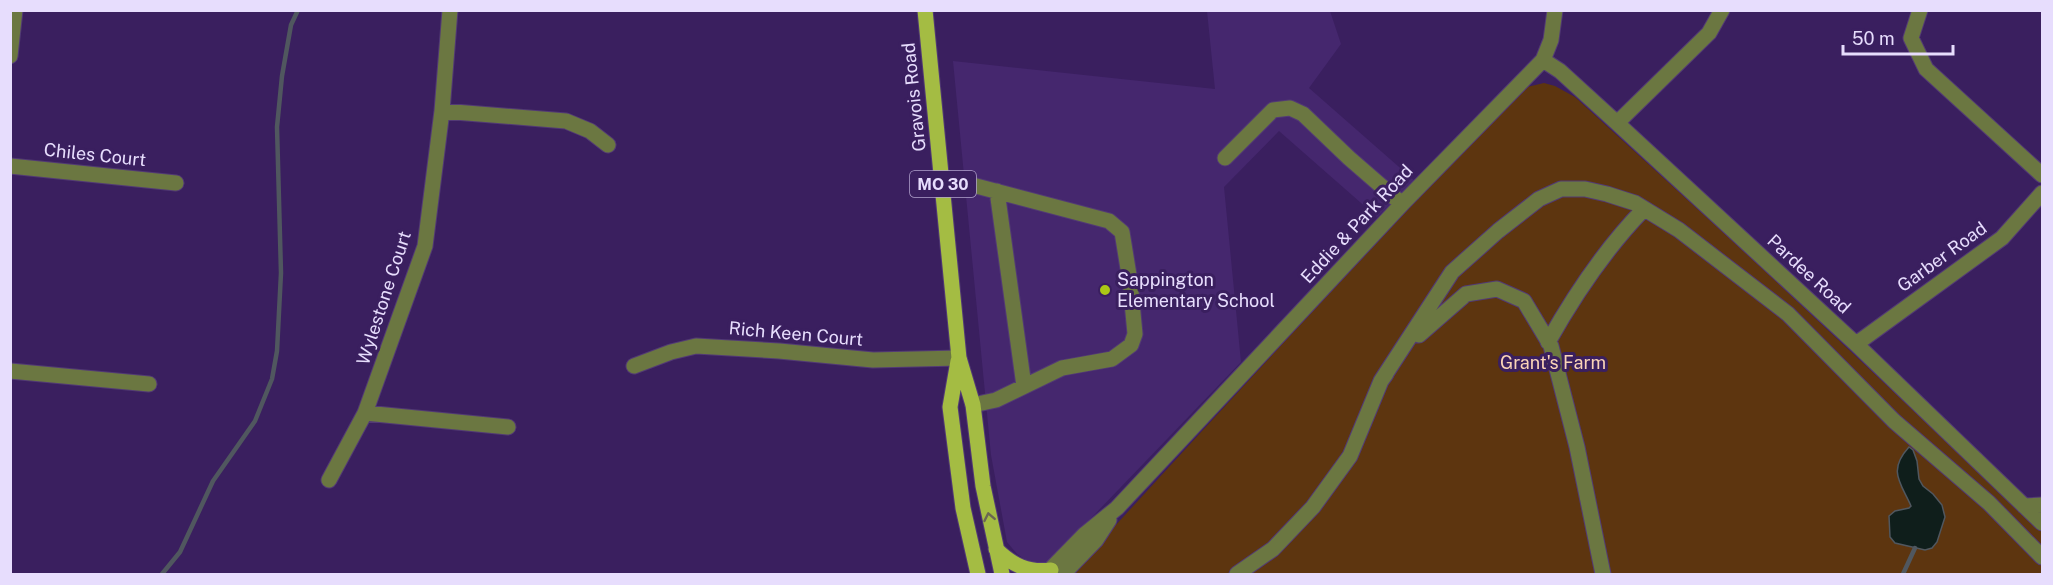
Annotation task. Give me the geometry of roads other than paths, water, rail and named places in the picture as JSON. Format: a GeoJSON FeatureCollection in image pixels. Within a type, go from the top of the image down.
{"type":"FeatureCollection","features":[{"type":"Feature","properties":{"kind":"main road","name":"Gravois Road"},"geometry":{"type":"LineString","coordinates":[[925,10],[959,358],[974,405],[983,486],[1002,574]]}},
{"type":"Feature","properties":{"kind":"main road","name":"Gravois Road"},"geometry":{"type":"LineString","coordinates":[[959,358],[950,407],[963,508],[978,574]]}},
{"type":"Feature","properties":{"kind":"main road"},"geometry":{"type":"LineString","coordinates":[[996,549],[1006,559],[1028,570],[1053,573]]}},
{"type":"Feature","properties":{"kind":"street"},"geometry":{"type":"LineString","coordinates":[[10,56],[15,10]]}},
{"type":"Feature","properties":{"kind":"street","name":"Wylestone Court"},"geometry":{"type":"LineString","coordinates":[[329,480],[365,412],[425,246],[442,111],[450,10]]}},
{"type":"Feature","properties":{"kind":"street","name":"Eddie & Park Road"},"geometry":{"type":"LineString","coordinates":[[1053,573],[1085,534],[1117,508],[1402,204],[1543,60],[1551,40],[1555,10]]}},
{"type":"Feature","properties":{"kind":"street"},"geometry":{"type":"LineString","coordinates":[[1617,123],[1709,33],[1722,10]]}},
{"type":"Feature","properties":{"kind":"street"},"geometry":{"type":"LineString","coordinates":[[1920,10],[1911,38],[1926,69],[2043,175]]}},
{"type":"Feature","properties":{"kind":"street","name":"Pardee Road"},"geometry":{"type":"LineString","coordinates":[[1543,60],[1560,71],[1856,344],[2043,523]]}},
{"type":"Feature","properties":{"kind":"street"},"geometry":{"type":"LineString","coordinates":[[1225,158],[1273,110],[1290,108],[1303,114],[1348,158],[1402,204]]}},
{"type":"Feature","properties":{"kind":"street"},"geometry":{"type":"LineString","coordinates":[[442,111],[566,121],[590,131],[608,145]]}},
{"type":"Feature","properties":{"kind":"street","name":"Chiles Court"},"geometry":{"type":"LineString","coordinates":[[10,166],[176,183]]}},
{"type":"Feature","properties":{"kind":"street"},"geometry":{"type":"LineString","coordinates":[[942,177],[1109,221],[1122,232],[1130,281],[1135,334],[1131,345],[1112,359],[1062,368],[996,400],[974,405]]}},
{"type":"Feature","properties":{"kind":"street"},"geometry":{"type":"LineString","coordinates":[[1237,574],[1273,549],[1313,507],[1350,456],[1381,381],[1452,272],[1498,231],[1539,199],[1561,189],[1585,189],[1626,200],[1679,230],[1788,314],[1894,421],[1989,503],[2043,557]]}},
{"type":"Feature","properties":{"kind":"street"},"geometry":{"type":"LineString","coordinates":[[997,191],[1024,386]]}},
{"type":"Feature","properties":{"kind":"street","name":"Garber Road"},"geometry":{"type":"LineString","coordinates":[[1856,344],[2002,238],[2043,193]]}},
{"type":"Feature","properties":{"kind":"street"},"geometry":{"type":"LineString","coordinates":[[1548,342],[1594,269],[1619,235],[1644,209]]}},
{"type":"Feature","properties":{"kind":"street"},"geometry":{"type":"LineString","coordinates":[[1381,381],[1424,329],[1466,294],[1497,288],[1524,301],[1551,346],[1577,447],[1603,574]]}},
{"type":"Feature","properties":{"kind":"street","name":"Rich Keen Court"},"geometry":{"type":"LineString","coordinates":[[634,366],[671,352],[696,346],[873,360],[959,358]]}},
{"type":"Feature","properties":{"kind":"street"},"geometry":{"type":"LineString","coordinates":[[10,371],[149,384]]}},
{"type":"Feature","properties":{"kind":"street"},"geometry":{"type":"LineString","coordinates":[[365,412],[508,427]]}},
{"type":"Feature","properties":{"kind":"street"},"geometry":{"type":"LineString","coordinates":[[2024,506],[2043,505]]}},
{"type":"Feature","properties":{"kind":"waterway"},"geometry":{"type":"LineString","coordinates":[[162,574],[180,552],[213,481],[255,421],[272,379],[277,351],[281,273],[277,127],[282,76],[291,25],[298,10]]}},
{"type":"Feature","properties":{"kind":"waterway"},"geometry":{"type":"LineString","coordinates":[[1903,574],[1915,548]]}},
{"type":"Feature","properties":{"kind":"place","name":"Sappington Elementary School"},"geometry":{"type":"Point","coordinates":[1105,290]}},
{"type":"Feature","properties":{"kind":"park label","name":"Grant's Farm"},"geometry":{"type":"Point","coordinates":[1553,363]}}]}
